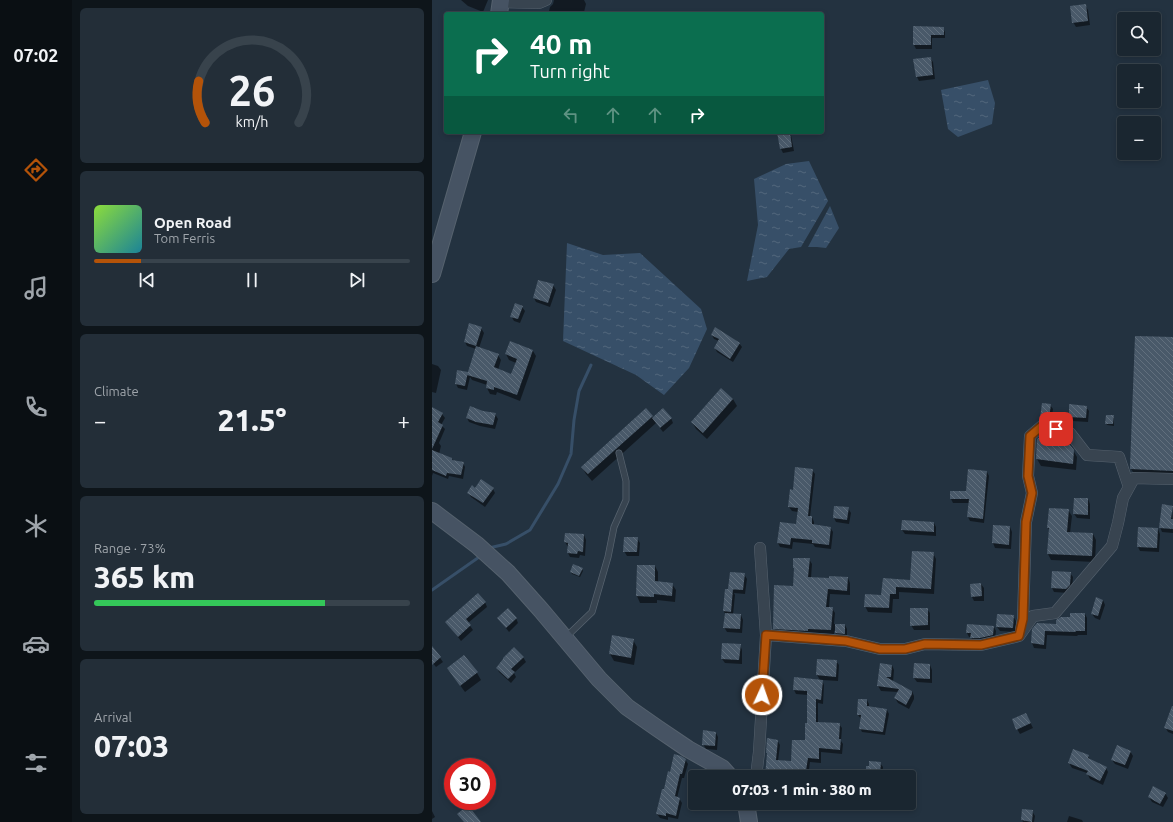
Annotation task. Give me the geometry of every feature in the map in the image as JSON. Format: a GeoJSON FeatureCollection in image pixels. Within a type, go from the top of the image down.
{"type":"FeatureCollection","features":[{"type":"Feature","properties":{"kind":"street"},"geometry":{"type":"LineString","coordinates":[[500,5],[539,3],[546,0]]}},
{"type":"Feature","properties":{"kind":"street"},"geometry":{"type":"LineString","coordinates":[[432,274],[472,134]]}},
{"type":"Feature","properties":{"kind":"street"},"geometry":{"type":"LineString","coordinates":[[1019,636],[1023,619],[1026,522],[1032,493],[1028,476],[1030,436],[1043,425],[1070,432],[1086,455],[1119,457],[1129,487]]}},
{"type":"Feature","properties":{"kind":"street"},"geometry":{"type":"LineString","coordinates":[[766,635],[846,641],[880,649],[905,649],[925,644],[981,645],[1019,636],[1033,616],[1055,613],[1112,546],[1123,498],[1134,478],[1173,479]]}},
{"type":"Feature","properties":{"kind":"street"},"geometry":{"type":"LineString","coordinates":[[432,512],[483,550],[522,588],[599,679],[627,707],[688,749],[724,770]]}},
{"type":"Feature","properties":{"kind":"street"},"geometry":{"type":"LineString","coordinates":[[757,770],[766,635],[760,548]]}},
{"type":"Feature","properties":{"kind":"street"},"geometry":{"type":"LineString","coordinates":[[747,810],[750,822]]}},
{"type":"Feature","properties":{"kind":"street"},"geometry":{"type":"LineString","coordinates":[[750,822],[752,810]]}},
{"type":"Feature","properties":{"kind":"lane"},"geometry":{"type":"LineString","coordinates":[[565,638],[592,612],[608,557],[614,527],[626,500],[626,481],[618,454]]}},
{"type":"Feature","properties":{"kind":"water"},"geometry":{"type":"Polygon","coordinates":[[[988,80],[995,103],[992,124],[958,137],[948,129],[941,90],[988,80]]]}},
{"type":"Feature","properties":{"kind":"water"},"geometry":{"type":"Polygon","coordinates":[[[809,161],[828,201],[801,247],[789,249],[767,277],[747,281],[758,225],[754,179],[786,164],[809,161]]]}},
{"type":"Feature","properties":{"kind":"water"},"geometry":{"type":"Polygon","coordinates":[[[830,206],[839,228],[826,248],[808,247],[830,206]]]}},
{"type":"Feature","properties":{"kind":"water"},"geometry":{"type":"Polygon","coordinates":[[[567,243],[603,255],[640,253],[701,309],[707,329],[689,368],[664,395],[636,375],[563,341],[567,243]]]}},
{"type":"Feature","properties":{"kind":"building"},"geometry":{"type":"Polygon","coordinates":[[[1086,4],[1088,21],[1072,23],[1070,6],[1086,4]]]}},
{"type":"Feature","properties":{"kind":"building"},"geometry":{"type":"Polygon","coordinates":[[[913,26],[944,27],[944,35],[931,35],[931,45],[913,45],[913,26]]]}},
{"type":"Feature","properties":{"kind":"building"},"geometry":{"type":"Polygon","coordinates":[[[931,57],[933,75],[916,77],[913,59],[931,57]]]}},
{"type":"Feature","properties":{"kind":"building"},"geometry":{"type":"Polygon","coordinates":[[[777,134],[790,134],[792,147],[780,149],[777,134]]]}},
{"type":"Feature","properties":{"kind":"building"},"geometry":{"type":"Polygon","coordinates":[[[538,280],[554,284],[548,303],[533,298],[538,280]]]}},
{"type":"Feature","properties":{"kind":"building"},"geometry":{"type":"Polygon","coordinates":[[[515,303],[523,306],[518,319],[510,317],[515,303]]]}},
{"type":"Feature","properties":{"kind":"building"},"geometry":{"type":"Polygon","coordinates":[[[469,323],[482,327],[476,346],[464,342],[469,323]]]}},
{"type":"Feature","properties":{"kind":"building"},"geometry":{"type":"Polygon","coordinates":[[[715,327],[740,343],[730,359],[714,348],[719,339],[711,335],[715,327]]]}},
{"type":"Feature","properties":{"kind":"building"},"geometry":{"type":"Polygon","coordinates":[[[1135,336],[1173,337],[1173,471],[1130,469],[1135,336]]]}},
{"type":"Feature","properties":{"kind":"building"},"geometry":{"type":"Polygon","coordinates":[[[510,341],[533,350],[517,395],[494,387],[494,390],[486,388],[487,381],[467,375],[476,346],[499,354],[494,367],[511,374],[517,359],[505,354],[510,341]]]}},
{"type":"Feature","properties":{"kind":"building"},"geometry":{"type":"Polygon","coordinates":[[[457,370],[468,372],[465,386],[455,384],[457,370]]]}},
{"type":"Feature","properties":{"kind":"building"},"geometry":{"type":"Polygon","coordinates":[[[721,388],[733,399],[703,433],[691,422],[721,388]]]}},
{"type":"Feature","properties":{"kind":"building"},"geometry":{"type":"Polygon","coordinates":[[[1042,403],[1051,404],[1049,419],[1040,419],[1042,403]]]}},
{"type":"Feature","properties":{"kind":"building"},"geometry":{"type":"Polygon","coordinates":[[[1069,404],[1087,406],[1086,418],[1069,417],[1069,404]]]}},
{"type":"Feature","properties":{"kind":"building"},"geometry":{"type":"Polygon","coordinates":[[[470,406],[483,411],[496,413],[493,425],[476,422],[466,418],[470,406]]]}},
{"type":"Feature","properties":{"kind":"building"},"geometry":{"type":"Polygon","coordinates":[[[432,407],[443,413],[438,422],[443,425],[432,449],[432,407]]]}},
{"type":"Feature","properties":{"kind":"building"},"geometry":{"type":"Polygon","coordinates":[[[646,408],[653,416],[588,474],[581,467],[646,408]]]}},
{"type":"Feature","properties":{"kind":"building"},"geometry":{"type":"Polygon","coordinates":[[[663,408],[672,418],[660,428],[652,418],[663,408]]]}},
{"type":"Feature","properties":{"kind":"building"},"geometry":{"type":"Polygon","coordinates":[[[1106,415],[1114,415],[1113,424],[1105,424],[1106,415]]]}},
{"type":"Feature","properties":{"kind":"building"},"geometry":{"type":"Polygon","coordinates":[[[1045,433],[1061,438],[1060,443],[1070,445],[1074,450],[1073,464],[1036,459],[1037,439],[1045,433]]]}},
{"type":"Feature","properties":{"kind":"building"},"geometry":{"type":"Polygon","coordinates":[[[432,450],[452,458],[452,460],[464,462],[461,475],[447,473],[446,476],[432,470],[432,450]]]}},
{"type":"Feature","properties":{"kind":"building"},"geometry":{"type":"Polygon","coordinates":[[[795,467],[813,469],[808,516],[812,516],[812,524],[831,527],[829,545],[812,543],[812,540],[791,538],[790,545],[777,543],[780,522],[796,524],[798,508],[788,507],[790,489],[793,490],[795,467]]]}},
{"type":"Feature","properties":{"kind":"building"},"geometry":{"type":"Polygon","coordinates":[[[968,469],[987,471],[983,519],[967,517],[969,499],[950,499],[950,491],[966,491],[968,469]]]}},
{"type":"Feature","properties":{"kind":"building"},"geometry":{"type":"Polygon","coordinates":[[[481,479],[494,488],[483,503],[467,493],[472,485],[475,488],[481,479]]]}},
{"type":"Feature","properties":{"kind":"building"},"geometry":{"type":"Polygon","coordinates":[[[1074,498],[1088,498],[1088,515],[1073,514],[1074,498]]]}},
{"type":"Feature","properties":{"kind":"building"},"geometry":{"type":"Polygon","coordinates":[[[1162,504],[1173,506],[1171,519],[1173,519],[1173,529],[1159,528],[1162,504]]]}},
{"type":"Feature","properties":{"kind":"building"},"geometry":{"type":"Polygon","coordinates":[[[834,506],[849,507],[847,520],[833,518],[834,506]]]}},
{"type":"Feature","properties":{"kind":"building"},"geometry":{"type":"Polygon","coordinates":[[[1049,508],[1069,509],[1067,532],[1093,533],[1092,556],[1047,554],[1049,508]]]}},
{"type":"Feature","properties":{"kind":"building"},"geometry":{"type":"Polygon","coordinates":[[[902,520],[934,522],[934,532],[901,530],[902,520]]]}},
{"type":"Feature","properties":{"kind":"building"},"geometry":{"type":"Polygon","coordinates":[[[993,525],[1010,526],[1009,545],[992,543],[993,525]]]}},
{"type":"Feature","properties":{"kind":"building"},"geometry":{"type":"Polygon","coordinates":[[[1138,527],[1158,528],[1157,548],[1137,547],[1138,527]]]}},
{"type":"Feature","properties":{"kind":"building"},"geometry":{"type":"Polygon","coordinates":[[[565,533],[584,534],[583,552],[578,551],[577,554],[567,553],[568,543],[564,542],[565,533]]]}},
{"type":"Feature","properties":{"kind":"building"},"geometry":{"type":"Polygon","coordinates":[[[624,537],[638,537],[637,552],[623,552],[624,537]]]}},
{"type":"Feature","properties":{"kind":"building"},"geometry":{"type":"Polygon","coordinates":[[[912,551],[934,552],[931,589],[896,587],[896,594],[890,594],[889,608],[864,607],[865,594],[881,595],[883,578],[910,580],[912,551]]]}},
{"type":"Feature","properties":{"kind":"building"},"geometry":{"type":"Polygon","coordinates":[[[793,558],[810,558],[808,577],[848,577],[847,591],[828,589],[826,607],[833,607],[831,630],[808,629],[808,631],[773,629],[774,585],[793,586],[793,558]]]}},
{"type":"Feature","properties":{"kind":"building"},"geometry":{"type":"Polygon","coordinates":[[[573,564],[583,568],[579,576],[570,572],[573,564]]]}},
{"type":"Feature","properties":{"kind":"building"},"geometry":{"type":"Polygon","coordinates":[[[637,565],[655,565],[655,581],[673,583],[672,596],[654,594],[654,597],[636,596],[637,565]]]}},
{"type":"Feature","properties":{"kind":"building"},"geometry":{"type":"Polygon","coordinates":[[[1052,571],[1071,572],[1070,585],[1066,589],[1051,588],[1052,571]]]}},
{"type":"Feature","properties":{"kind":"building"},"geometry":{"type":"Polygon","coordinates":[[[730,572],[745,573],[743,590],[728,589],[730,572]]]}},
{"type":"Feature","properties":{"kind":"building"},"geometry":{"type":"Polygon","coordinates":[[[981,583],[982,596],[971,597],[970,584],[981,583]]]}},
{"type":"Feature","properties":{"kind":"building"},"geometry":{"type":"Polygon","coordinates":[[[725,589],[733,589],[731,612],[723,611],[725,589]]]}},
{"type":"Feature","properties":{"kind":"building"},"geometry":{"type":"Polygon","coordinates":[[[478,593],[486,602],[466,619],[471,625],[458,637],[445,622],[478,593]]]}},
{"type":"Feature","properties":{"kind":"building"},"geometry":{"type":"Polygon","coordinates":[[[1096,597],[1103,600],[1098,616],[1091,614],[1096,597]]]}},
{"type":"Feature","properties":{"kind":"building"},"geometry":{"type":"Polygon","coordinates":[[[508,608],[517,618],[506,628],[497,618],[508,608]]]}},
{"type":"Feature","properties":{"kind":"building"},"geometry":{"type":"Polygon","coordinates":[[[910,608],[928,608],[928,625],[910,626],[910,608]]]}},
{"type":"Feature","properties":{"kind":"building"},"geometry":{"type":"Polygon","coordinates":[[[725,613],[741,614],[740,629],[723,628],[725,613]]]}},
{"type":"Feature","properties":{"kind":"building"},"geometry":{"type":"Polygon","coordinates":[[[1070,613],[1085,613],[1085,631],[1045,631],[1044,645],[1031,643],[1032,629],[1037,623],[1056,624],[1056,620],[1061,617],[1070,617],[1070,613]]]}},
{"type":"Feature","properties":{"kind":"building"},"geometry":{"type":"Polygon","coordinates":[[[997,614],[1014,615],[1013,628],[996,627],[997,614]]]}},
{"type":"Feature","properties":{"kind":"building"},"geometry":{"type":"Polygon","coordinates":[[[835,624],[845,624],[845,634],[835,633],[835,624]]]}},
{"type":"Feature","properties":{"kind":"building"},"geometry":{"type":"Polygon","coordinates":[[[967,624],[994,626],[993,635],[980,638],[970,638],[971,633],[966,633],[967,624]]]}},
{"type":"Feature","properties":{"kind":"building"},"geometry":{"type":"Polygon","coordinates":[[[612,635],[634,639],[631,658],[609,654],[612,635]]]}},
{"type":"Feature","properties":{"kind":"building"},"geometry":{"type":"Polygon","coordinates":[[[722,643],[741,644],[739,660],[721,659],[722,643]]]}},
{"type":"Feature","properties":{"kind":"building"},"geometry":{"type":"Polygon","coordinates":[[[432,646],[441,657],[432,665],[432,646]]]}},
{"type":"Feature","properties":{"kind":"building"},"geometry":{"type":"Polygon","coordinates":[[[514,647],[524,657],[511,669],[515,672],[508,679],[496,668],[514,647]]]}},
{"type":"Feature","properties":{"kind":"building"},"geometry":{"type":"Polygon","coordinates":[[[464,655],[478,672],[460,686],[447,668],[464,655]]]}},
{"type":"Feature","properties":{"kind":"building"},"geometry":{"type":"Polygon","coordinates":[[[817,659],[837,660],[836,677],[816,675],[817,659]]]}},
{"type":"Feature","properties":{"kind":"building"},"geometry":{"type":"Polygon","coordinates":[[[880,663],[892,665],[891,677],[886,677],[912,691],[906,705],[894,698],[899,689],[877,686],[880,663]]]}},
{"type":"Feature","properties":{"kind":"building"},"geometry":{"type":"Polygon","coordinates":[[[914,663],[930,664],[930,679],[913,678],[914,663]]]}},
{"type":"Feature","properties":{"kind":"building"},"geometry":{"type":"Polygon","coordinates":[[[794,677],[823,680],[821,700],[816,699],[816,722],[840,723],[840,750],[819,748],[819,759],[808,758],[806,770],[766,770],[767,738],[778,740],[776,760],[791,761],[792,740],[805,740],[805,723],[807,723],[807,691],[793,690],[794,677]]]}},
{"type":"Feature","properties":{"kind":"building"},"geometry":{"type":"Polygon","coordinates":[[[858,699],[867,699],[867,706],[887,709],[883,732],[859,729],[861,715],[857,715],[858,699]]]}},
{"type":"Feature","properties":{"kind":"building"},"geometry":{"type":"Polygon","coordinates":[[[1173,706],[1173,731],[1164,728],[1173,706]]]}},
{"type":"Feature","properties":{"kind":"building"},"geometry":{"type":"Polygon","coordinates":[[[1026,713],[1031,723],[1016,730],[1012,719],[1026,713]]]}},
{"type":"Feature","properties":{"kind":"building"},"geometry":{"type":"Polygon","coordinates":[[[703,730],[716,732],[715,746],[702,745],[703,730]]]}},
{"type":"Feature","properties":{"kind":"building"},"geometry":{"type":"Polygon","coordinates":[[[1117,745],[1131,751],[1125,765],[1111,760],[1117,745]]]}},
{"type":"Feature","properties":{"kind":"building"},"geometry":{"type":"Polygon","coordinates":[[[1073,749],[1089,755],[1088,758],[1107,767],[1100,781],[1086,774],[1088,771],[1068,763],[1073,749]]]}},
{"type":"Feature","properties":{"kind":"building"},"geometry":{"type":"Polygon","coordinates":[[[674,754],[686,759],[682,774],[680,774],[675,796],[680,798],[676,816],[666,813],[666,816],[656,814],[662,789],[664,789],[668,771],[670,772],[674,754]]]}},
{"type":"Feature","properties":{"kind":"building"},"geometry":{"type":"Polygon","coordinates":[[[869,761],[881,762],[880,770],[866,770],[866,766],[869,766],[869,761]]]}},
{"type":"Feature","properties":{"kind":"building"},"geometry":{"type":"Polygon","coordinates":[[[1153,786],[1166,793],[1160,804],[1148,797],[1153,786]]]}},
{"type":"Feature","properties":{"kind":"building"},"geometry":{"type":"Polygon","coordinates":[[[1022,809],[1033,810],[1032,822],[1021,820],[1022,809]]]}},
{"type":"Feature","properties":{"kind":"building"},"geometry":{"type":"Polygon","coordinates":[[[462,810],[472,810],[481,822],[464,822],[457,814],[462,810]]]}},
{"type":"Feature","properties":{"kind":"waterway"},"geometry":{"type":"LineString","coordinates":[[489,548],[506,544],[530,530],[558,484],[571,454],[574,420],[579,391],[591,365]]}},
{"type":"Feature","properties":{"kind":"waterway"},"geometry":{"type":"LineString","coordinates":[[432,590],[482,555]]}},
{"type":"Feature","properties":{"kind":"route"},"geometry":{"type":"LineString","coordinates":[[762,695],[766,635],[846,641],[880,649],[905,649],[925,644],[981,645],[1019,636],[1023,619],[1026,522],[1032,493],[1028,476],[1030,436],[1043,425],[1056,429]]}}]}
